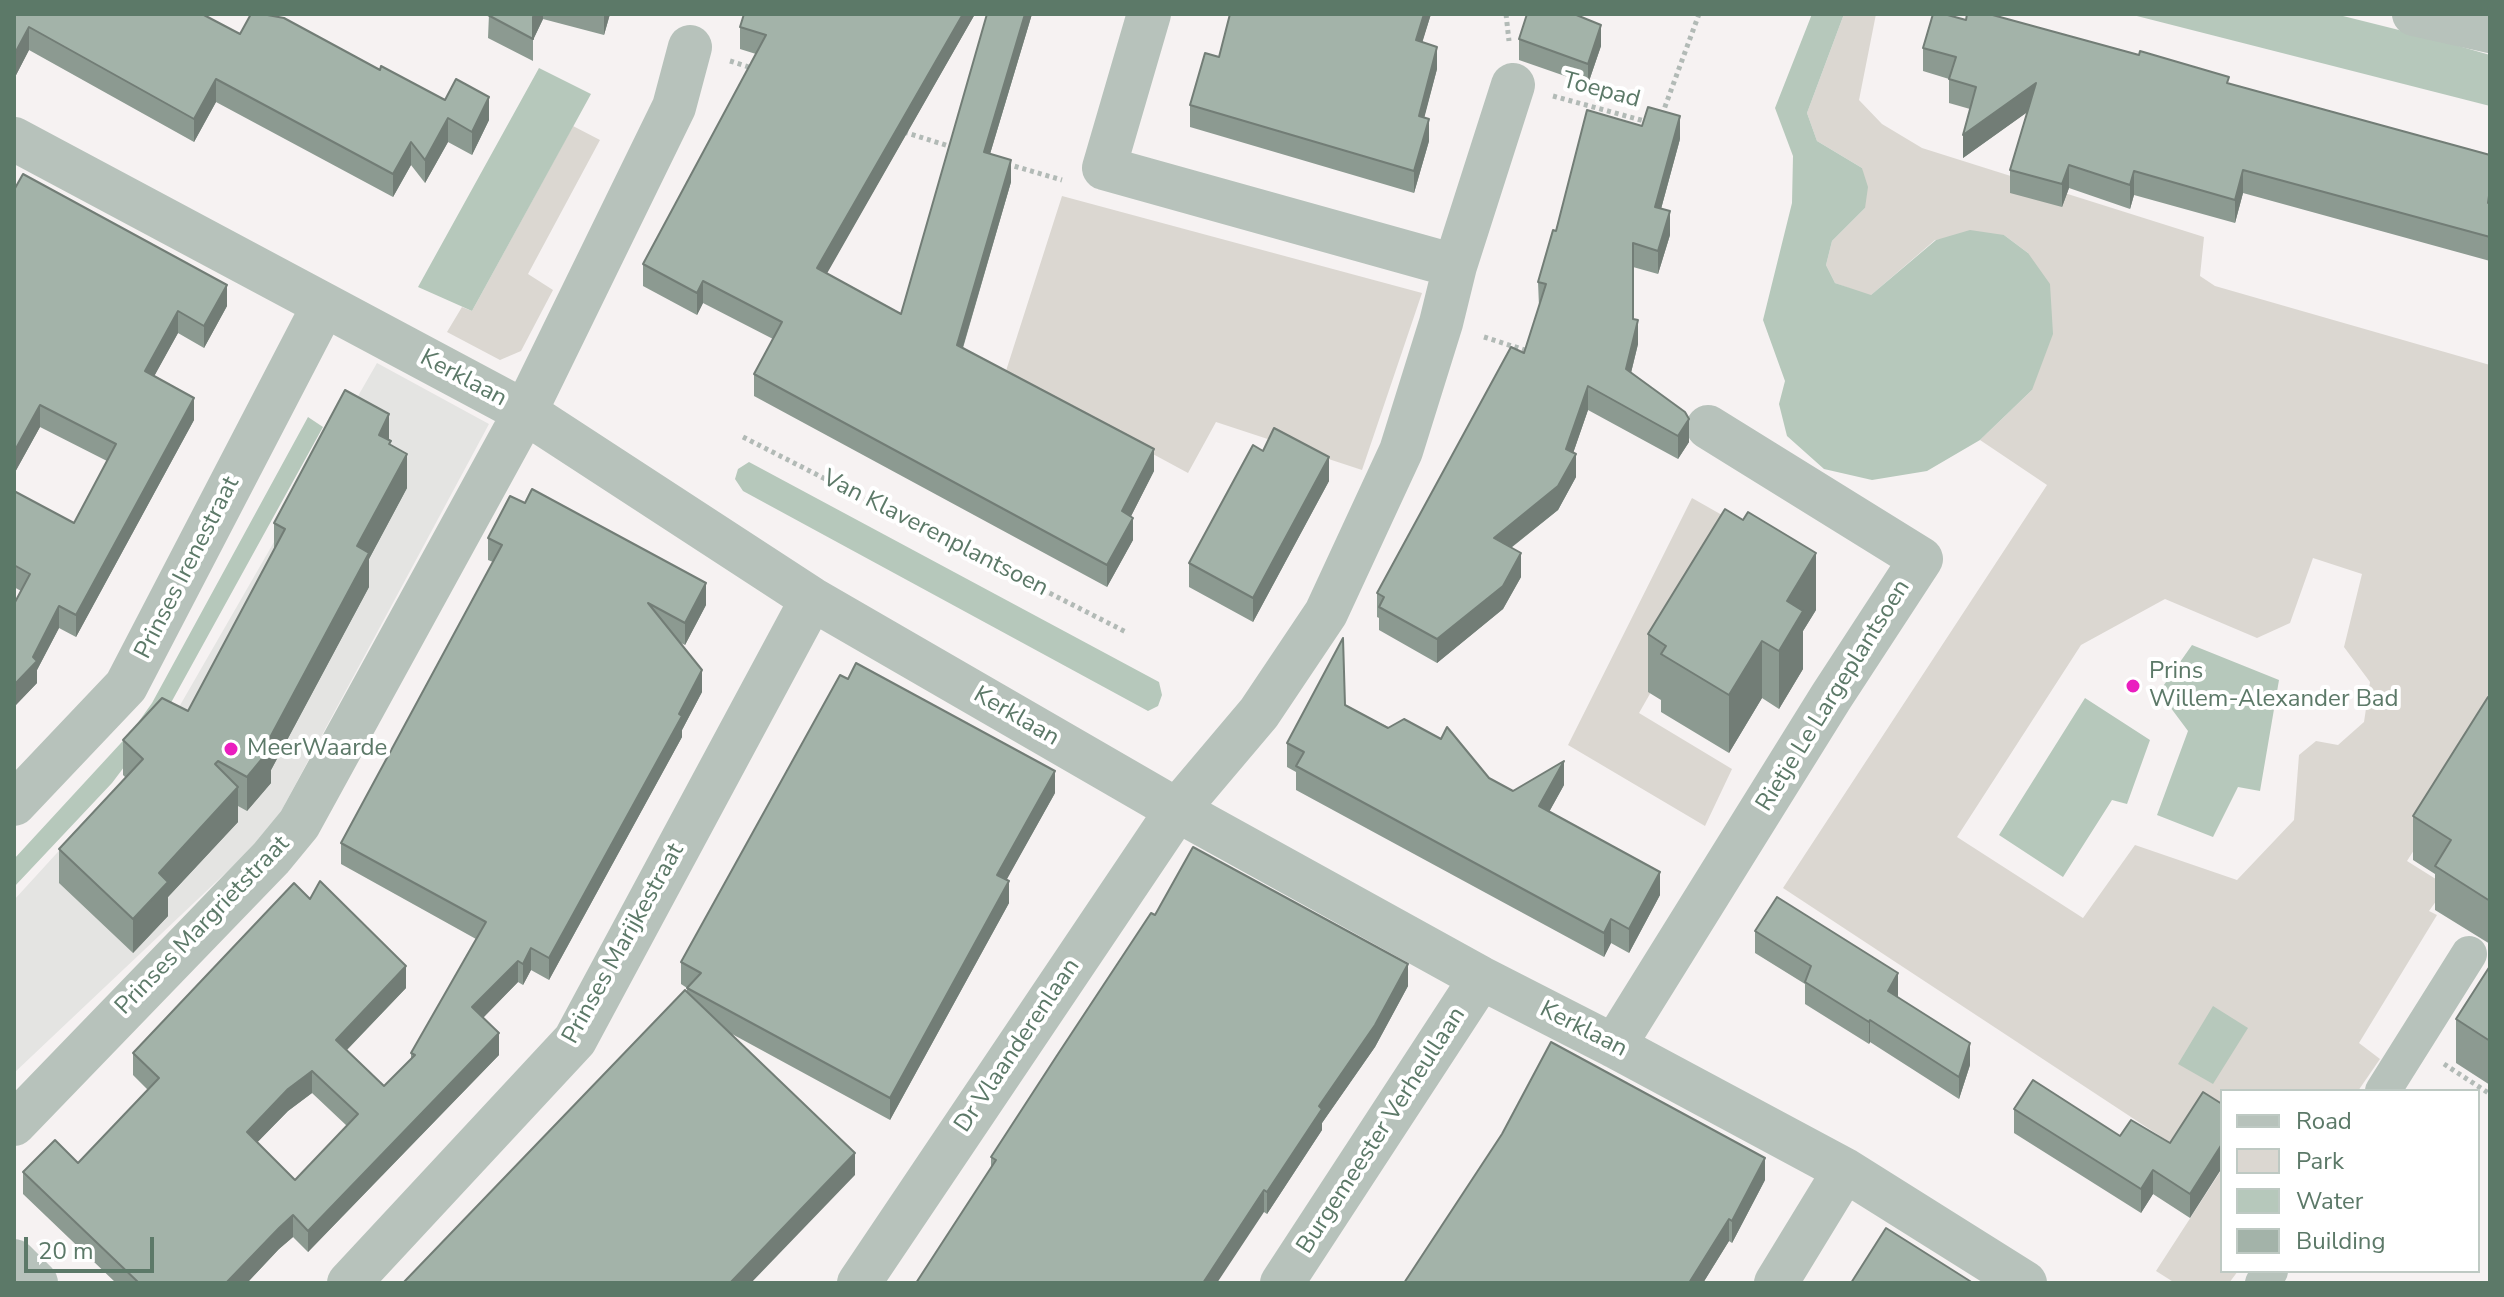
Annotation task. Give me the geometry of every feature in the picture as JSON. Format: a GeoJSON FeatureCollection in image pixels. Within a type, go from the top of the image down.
{"type":"FeatureCollection","features":[{"type":"Feature","properties":{"kind":"street"},"geometry":{"type":"LineString","coordinates":[[1149,14],[1104,168],[1455,266]]}},
{"type":"Feature","properties":{"kind":"street"},"geometry":{"type":"LineString","coordinates":[[2414,14],[2490,31]]}},
{"type":"Feature","properties":{"kind":"street"},"geometry":{"type":"LineString","coordinates":[[525,412],[674,107],[690,47]]}},
{"type":"Feature","properties":{"kind":"street","name":"Dr Vlaanderenlaan"},"geometry":{"type":"LineString","coordinates":[[859,1283],[1177,810],[1259,713],[1326,613],[1401,451],[1441,323],[1455,266],[1513,85]]}},
{"type":"Feature","properties":{"kind":"street","name":"Kerklaan"},"geometry":{"type":"LineString","coordinates":[[14,139],[525,412],[812,599],[1177,810],[1481,978],[1845,1170],[2025,1283]]}},
{"type":"Feature","properties":{"kind":"street","name":"Prinses Irenestraat"},"geometry":{"type":"LineString","coordinates":[[14,804],[126,686],[324,305]]}},
{"type":"Feature","properties":{"kind":"street","name":"Prinses Margrietstraat"},"geometry":{"type":"LineString","coordinates":[[14,1124],[271,858],[299,824],[525,412]]}},
{"type":"Feature","properties":{"kind":"street","name":"Rietje Le Largeplantsoen"},"geometry":{"type":"LineString","coordinates":[[1614,1046],[1831,697],[1921,559],[1708,427]]}},
{"type":"Feature","properties":{"kind":"street","name":"Prinses Marijkestraat"},"geometry":{"type":"LineString","coordinates":[[349,1283],[575,1040],[812,599]]}},
{"type":"Feature","properties":{"kind":"street"},"geometry":{"type":"LineString","coordinates":[[2384,1089],[2469,954]]}},
{"type":"Feature","properties":{"kind":"street","name":"Burgemeester Verheullaan"},"geometry":{"type":"LineString","coordinates":[[1282,1283],[1481,978]]}},
{"type":"Feature","properties":{"kind":"street"},"geometry":{"type":"LineString","coordinates":[[1776,1283],[1845,1170]]}},
{"type":"Feature","properties":{"kind":"street"},"geometry":{"type":"LineString","coordinates":[[14,1261],[36,1283]]}},
{"type":"Feature","properties":{"kind":"path","name":"Toepad"},"geometry":{"type":"LineString","coordinates":[[1513,85],[1658,125],[1699,14]]}},
{"type":"Feature","properties":{"kind":"path"},"geometry":{"type":"LineString","coordinates":[[690,47],[765,73]]}},
{"type":"Feature","properties":{"kind":"path"},"geometry":{"type":"LineString","coordinates":[[894,129],[969,152]]}},
{"type":"Feature","properties":{"kind":"path"},"geometry":{"type":"LineString","coordinates":[[1000,161],[1075,184],[1104,168]]}},
{"type":"Feature","properties":{"kind":"path"},"geometry":{"type":"LineString","coordinates":[[1441,323],[1544,356]]}},
{"type":"Feature","properties":{"kind":"path","name":"Van Klaverenplantsoen"},"geometry":{"type":"LineString","coordinates":[[743,437],[1126,632]]}},
{"type":"Feature","properties":{"kind":"path"},"geometry":{"type":"LineString","coordinates":[[2413,1044],[2490,1094]]}},
{"type":"Feature","properties":{"kind":"shaded area","name":"MeerWaarde"},"geometry":{"type":"Polygon","coordinates":[[[377,363],[489,424],[271,830],[14,1073],[14,900],[120,784],[175,714],[377,363]]]}},
{"type":"Feature","properties":{"kind":"green space"},"geometry":{"type":"Polygon","coordinates":[[[1844,14],[1876,14],[1859,100],[1882,124],[1922,148],[2204,237],[2200,276],[2215,286],[2490,365],[2490,738],[2487,736],[2407,861],[2447,886],[2429,911],[2437,915],[2359,1043],[2380,1059],[2359,1089],[2220,1089],[2220,1114],[2172,1144],[1783,888],[2047,485],[1980,440],[2032,390],[2028,253],[2004,235],[1935,240],[1870,296],[1835,283],[1826,265],[1832,241],[1865,208],[1862,168],[1817,141],[1807,113],[1844,14]],[[2313,558],[2290,623],[2257,638],[2165,599],[2081,645],[1957,837],[2083,918],[2135,845],[2237,880],[2294,820],[2299,755],[2316,741],[2338,745],[2364,722],[2370,682],[2344,647],[2362,574],[2313,558]]]}},
{"type":"Feature","properties":{"kind":"green space"},"geometry":{"type":"Polygon","coordinates":[[[573,126],[600,140],[528,274],[553,290],[521,351],[500,360],[447,332],[462,307],[472,311],[573,126]]]}},
{"type":"Feature","properties":{"kind":"green space"},"geometry":{"type":"Polygon","coordinates":[[[1062,196],[1422,293],[1362,470],[1216,422],[1188,473],[1005,374],[1062,196]]]}},
{"type":"Feature","properties":{"kind":"green space"},"geometry":{"type":"Polygon","coordinates":[[[1692,498],[1759,536],[1731,552],[1639,713],[1732,769],[1705,826],[1568,745],[1692,498]]]}},
{"type":"Feature","properties":{"kind":"green space"},"geometry":{"type":"Polygon","coordinates":[[[2220,1172],[2220,1273],[2236,1273],[2229,1283],[2175,1283],[2156,1271],[2220,1172]]]}},
{"type":"Feature","properties":{"kind":"water"},"geometry":{"type":"Polygon","coordinates":[[[1812,14],[1844,14],[1807,113],[1817,141],[1862,168],[1868,187],[1865,208],[1832,241],[1826,265],[1835,283],[1871,295],[1936,240],[1970,230],[2004,235],[2028,253],[2050,284],[2053,334],[2032,390],[1980,440],[1927,471],[1872,480],[1824,469],[1787,436],[1779,404],[1785,381],[1763,320],[1792,203],[1793,156],[1775,108],[1812,14]]]}},
{"type":"Feature","properties":{"kind":"water"},"geometry":{"type":"Polygon","coordinates":[[[2129,14],[2335,14],[2431,38],[2490,55],[2490,106],[2129,14]]]}},
{"type":"Feature","properties":{"kind":"water"},"geometry":{"type":"Polygon","coordinates":[[[539,68],[591,94],[472,311],[418,287],[539,68]]]}},
{"type":"Feature","properties":{"kind":"water"},"geometry":{"type":"Polygon","coordinates":[[[308,417],[323,427],[167,710],[112,783],[14,887],[14,859],[132,731],[152,703],[308,417]]]}},
{"type":"Feature","properties":{"kind":"water"},"geometry":{"type":"Polygon","coordinates":[[[749,462],[1159,682],[1162,695],[1158,706],[1148,711],[743,491],[735,479],[738,469],[749,462]]]}},
{"type":"Feature","properties":{"kind":"water"},"geometry":{"type":"Polygon","coordinates":[[[2192,645],[2279,680],[2260,791],[2238,787],[2213,837],[2157,815],[2188,731],[2159,692],[2192,645]]]}},
{"type":"Feature","properties":{"kind":"water"},"geometry":{"type":"Polygon","coordinates":[[[2085,698],[2150,740],[2127,804],[2112,800],[2063,877],[1999,835],[2085,698]]]}},
{"type":"Feature","properties":{"kind":"water"},"geometry":{"type":"Polygon","coordinates":[[[2213,1006],[2248,1028],[2213,1084],[2178,1064],[2213,1006]]]}},
{"type":"Feature","properties":{"kind":"building"},"geometry":{"type":"Polygon","coordinates":[[[14,14],[202,14],[240,34],[251,14],[262,14],[284,18],[380,70],[381,66],[445,100],[456,79],[489,97],[472,132],[448,118],[425,160],[411,142],[393,174],[216,79],[194,119],[29,27],[14,55],[14,14]]]}},
{"type":"Feature","properties":{"kind":"building"},"geometry":{"type":"Polygon","coordinates":[[[534,14],[533,39],[488,15],[534,14]]]}},
{"type":"Feature","properties":{"kind":"building"},"geometry":{"type":"Polygon","coordinates":[[[744,14],[963,14],[817,268],[901,314],[987,14],[1025,14],[984,152],[1011,160],[957,345],[1154,449],[1122,511],[1133,518],[1107,565],[754,374],[782,322],[703,281],[697,293],[643,264],[766,35],[740,27],[744,14]]]}},
{"type":"Feature","properties":{"kind":"building"},"geometry":{"type":"Polygon","coordinates":[[[1230,14],[1424,14],[1416,40],[1437,47],[1419,116],[1429,119],[1414,171],[1190,105],[1205,53],[1219,57],[1230,14]]]}},
{"type":"Feature","properties":{"kind":"building"},"geometry":{"type":"Polygon","coordinates":[[[1527,14],[1574,14],[1601,25],[1588,64],[1519,39],[1527,14]]]}},
{"type":"Feature","properties":{"kind":"building"},"geometry":{"type":"Polygon","coordinates":[[[1933,14],[1966,20],[1967,14],[1989,14],[2139,55],[2140,51],[2229,77],[2227,83],[2490,155],[2490,237],[2243,170],[2235,200],[2134,171],[2130,185],[2069,165],[2062,184],[2010,170],[2036,83],[1963,135],[1976,87],[1949,79],[1956,57],[1923,48],[1933,14]]]}},
{"type":"Feature","properties":{"kind":"building"},"geometry":{"type":"Polygon","coordinates":[[[1648,107],[1680,116],[1655,207],[1670,211],[1658,251],[1633,243],[1633,319],[1638,320],[1626,369],[1685,412],[1689,419],[1678,436],[1588,386],[1566,449],[1576,454],[1558,486],[1494,538],[1521,553],[1503,586],[1437,639],[1379,607],[1384,597],[1377,593],[1511,347],[1524,353],[1546,284],[1538,282],[1553,230],[1556,231],[1587,110],[1642,126],[1648,107]]]}},
{"type":"Feature","properties":{"kind":"building"},"geometry":{"type":"Polygon","coordinates":[[[23,174],[227,285],[204,326],[178,311],[145,371],[194,398],[76,615],[59,606],[33,657],[37,661],[14,685],[14,604],[30,574],[14,565],[14,491],[74,523],[116,444],[40,405],[14,452],[14,190],[23,174]]]}},
{"type":"Feature","properties":{"kind":"building"},"geometry":{"type":"Polygon","coordinates":[[[345,390],[389,414],[379,435],[407,454],[357,546],[369,553],[266,745],[271,748],[247,777],[218,761],[215,764],[238,787],[159,873],[168,882],[133,919],[59,849],[143,759],[123,740],[162,698],[188,711],[285,529],[274,523],[345,390]]]}},
{"type":"Feature","properties":{"kind":"building"},"geometry":{"type":"Polygon","coordinates":[[[1274,428],[1329,457],[1253,598],[1189,563],[1253,445],[1263,451],[1274,428]]]}},
{"type":"Feature","properties":{"kind":"building"},"geometry":{"type":"Polygon","coordinates":[[[532,489],[706,583],[685,623],[648,603],[702,670],[679,714],[682,716],[549,958],[531,948],[523,964],[518,961],[472,1007],[499,1033],[308,1231],[293,1215],[226,1283],[139,1283],[23,1172],[55,1140],[78,1163],[159,1078],[133,1053],[294,883],[310,899],[320,881],[406,966],[336,1040],[384,1086],[415,1055],[411,1053],[486,922],[341,843],[502,545],[488,538],[510,496],[525,503],[532,489]],[[312,1071],[288,1089],[247,1132],[295,1180],[358,1114],[312,1071]]]}},
{"type":"Feature","properties":{"kind":"building"},"geometry":{"type":"Polygon","coordinates":[[[1725,509],[1743,520],[1748,512],[1816,553],[1787,601],[1803,611],[1779,651],[1762,641],[1729,695],[1661,654],[1666,646],[1648,634],[1725,509]]]}},
{"type":"Feature","properties":{"kind":"building"},"geometry":{"type":"Polygon","coordinates":[[[1343,638],[1345,705],[1388,728],[1404,719],[1441,739],[1447,727],[1489,778],[1513,791],[1564,761],[1539,806],[1660,872],[1629,929],[1611,919],[1604,933],[1296,766],[1304,752],[1287,743],[1343,638]]]}},
{"type":"Feature","properties":{"kind":"building"},"geometry":{"type":"Polygon","coordinates":[[[856,663],[1055,771],[997,875],[1009,881],[890,1098],[687,988],[701,973],[681,962],[840,675],[848,679],[856,663]]]}},
{"type":"Feature","properties":{"kind":"building"},"geometry":{"type":"Polygon","coordinates":[[[2488,697],[2490,901],[2435,866],[2451,840],[2413,816],[2488,697]]]}},
{"type":"Feature","properties":{"kind":"building"},"geometry":{"type":"Polygon","coordinates":[[[1193,847],[1408,964],[1375,1025],[1319,1106],[1322,1109],[1203,1283],[916,1283],[996,1160],[991,1157],[1151,913],[1155,915],[1193,847]]]}},
{"type":"Feature","properties":{"kind":"building"},"geometry":{"type":"Polygon","coordinates":[[[1777,897],[1898,973],[1888,991],[1970,1043],[1959,1077],[1805,982],[1811,966],[1755,931],[1777,897]]]}},
{"type":"Feature","properties":{"kind":"building"},"geometry":{"type":"Polygon","coordinates":[[[2490,966],[2490,1041],[2456,1019],[2490,966]]]}},
{"type":"Feature","properties":{"kind":"building"},"geometry":{"type":"Polygon","coordinates":[[[685,990],[855,1153],[730,1283],[403,1283],[685,990]]]}},
{"type":"Feature","properties":{"kind":"building"},"geometry":{"type":"Polygon","coordinates":[[[1551,1042],[1765,1158],[1732,1221],[1729,1219],[1689,1283],[1404,1283],[1502,1134],[1551,1042]]]}},
{"type":"Feature","properties":{"kind":"building"},"geometry":{"type":"Polygon","coordinates":[[[2033,1080],[2120,1136],[2131,1120],[2170,1143],[2203,1092],[2220,1103],[2220,1147],[2190,1194],[2153,1170],[2141,1189],[2014,1109],[2033,1080]]]}},
{"type":"Feature","properties":{"kind":"building"},"geometry":{"type":"Polygon","coordinates":[[[1886,1228],[1973,1283],[1851,1283],[1886,1228]]]}},
{"type":"Feature","properties":{"kind":"place","name":"Prins Willem-Alexander Bad"},"geometry":{"type":"Point","coordinates":[2133,686]}},
{"type":"Feature","properties":{"kind":"place","name":"MeerWaarde"},"geometry":{"type":"Point","coordinates":[231,749]}}]}
